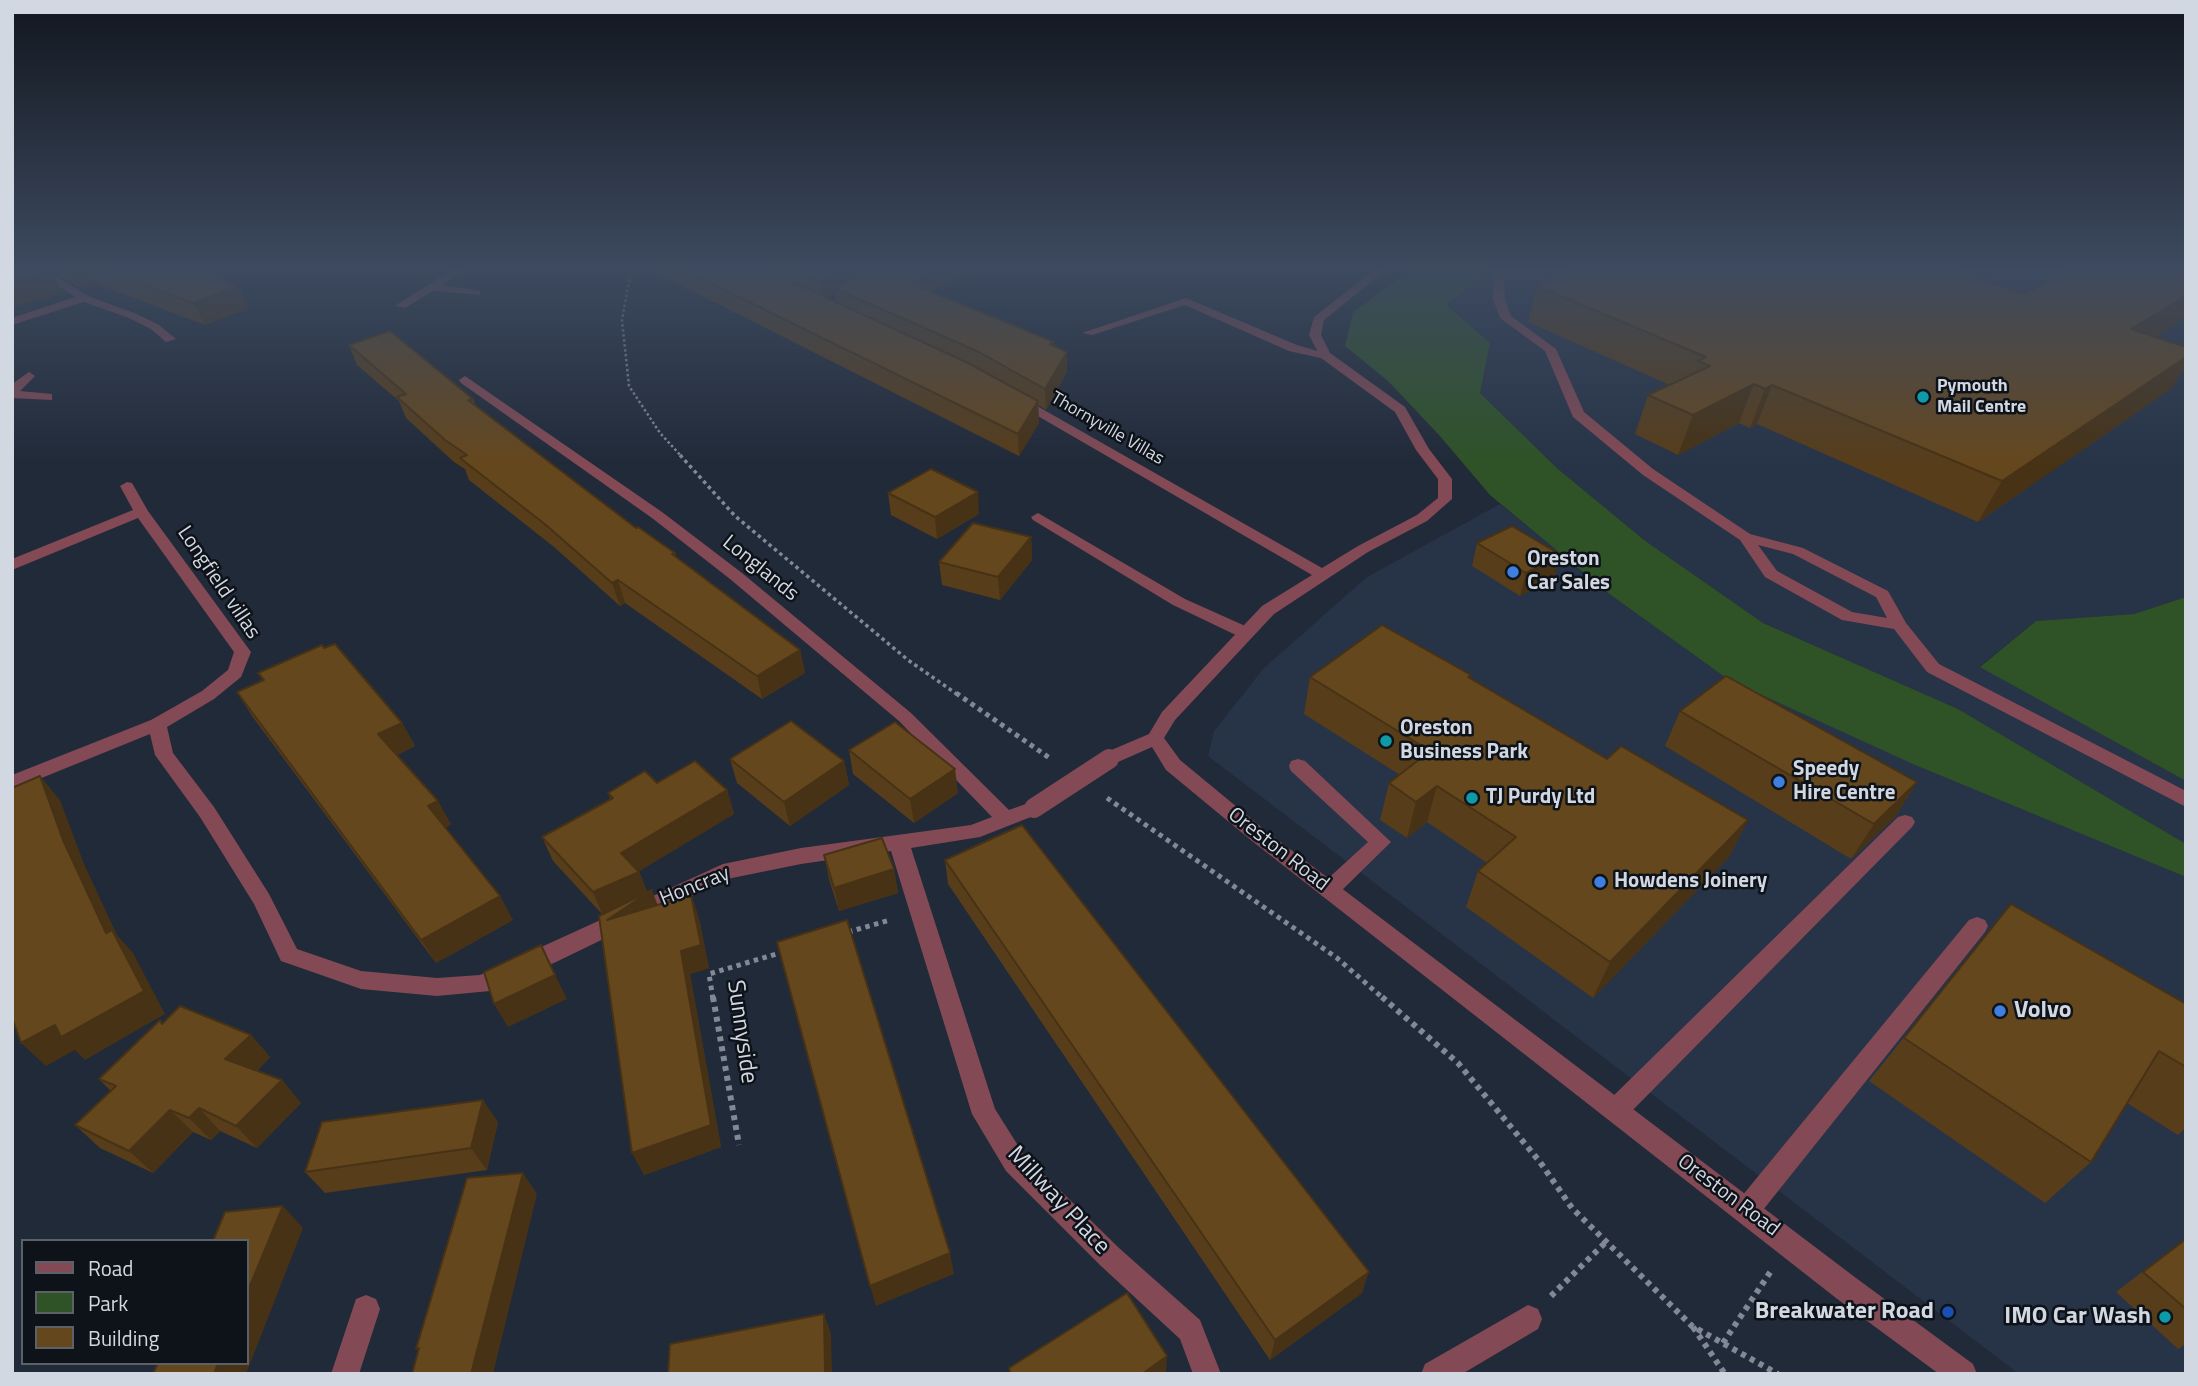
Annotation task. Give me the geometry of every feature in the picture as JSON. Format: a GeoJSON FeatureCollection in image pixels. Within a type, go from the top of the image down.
{"type":"FeatureCollection","features":[{"type":"Feature","properties":{"kind":"street"},"geometry":{"type":"LineString","coordinates":[[165,335],[170,339]]}},
{"type":"Feature","properties":{"kind":"street"},"geometry":{"type":"LineString","coordinates":[[1155,738],[1168,716],[1268,610],[1321,574],[1422,518],[1445,499],[1445,479],[1423,450],[1400,410],[1325,355],[1293,348],[1263,335]]}},
{"type":"Feature","properties":{"kind":"street"},"geometry":{"type":"LineString","coordinates":[[1315,335],[1325,355]]}},
{"type":"Feature","properties":{"kind":"street"},"geometry":{"type":"LineString","coordinates":[[1530,335],[1550,349],[1578,414],[1648,472],[1745,537],[1798,551],[1882,594],[1899,625],[1933,668],[2186,800]]}},
{"type":"Feature","properties":{"kind":"street"},"geometry":{"type":"LineString","coordinates":[[12,393],[29,376]]}},
{"type":"Feature","properties":{"kind":"street","name":"Longlands"},"geometry":{"type":"LineString","coordinates":[[465,380],[657,515],[737,576],[905,717],[1006,819]]}},
{"type":"Feature","properties":{"kind":"street"},"geometry":{"type":"LineString","coordinates":[[12,393],[47,397]]}},
{"type":"Feature","properties":{"kind":"street","name":"Thornyville Villas"},"geometry":{"type":"LineString","coordinates":[[1009,397],[1321,574]]}},
{"type":"Feature","properties":{"kind":"street","name":"Longfield villas"},"geometry":{"type":"LineString","coordinates":[[12,783],[157,724],[208,695],[236,673],[243,652],[141,512],[127,486]]}},
{"type":"Feature","properties":{"kind":"street"},"geometry":{"type":"LineString","coordinates":[[12,565],[141,512]]}},
{"type":"Feature","properties":{"kind":"street"},"geometry":{"type":"LineString","coordinates":[[1038,517],[1179,602],[1246,633]]}},
{"type":"Feature","properties":{"kind":"street"},"geometry":{"type":"LineString","coordinates":[[1745,537],[1771,574],[1848,616],[1899,625]]}},
{"type":"Feature","properties":{"kind":"street","name":"Honcray"},"geometry":{"type":"LineString","coordinates":[[157,724],[164,755],[206,812],[262,900],[289,956],[361,981],[437,987],[482,984],[548,956],[654,902],[723,872],[801,856],[973,832],[1034,808],[1109,759],[1155,738]]}},
{"type":"Feature","properties":{"kind":"street","name":"Oreston Road"},"geometry":{"type":"LineString","coordinates":[[1155,738],[1173,765],[1329,890],[1746,1211],[1963,1374]]}},
{"type":"Feature","properties":{"kind":"street"},"geometry":{"type":"LineString","coordinates":[[1298,766],[1381,842],[1329,890]]}},
{"type":"Feature","properties":{"kind":"street"},"geometry":{"type":"LineString","coordinates":[[1616,1110],[1905,822]]}},
{"type":"Feature","properties":{"kind":"street","name":"Millway Place"},"geometry":{"type":"LineString","coordinates":[[899,843],[984,1114],[1015,1163],[1110,1257],[1190,1330],[1207,1374]]}},
{"type":"Feature","properties":{"kind":"street"},"geometry":{"type":"LineString","coordinates":[[1746,1211],[1977,926]]}},
{"type":"Feature","properties":{"kind":"street"},"geometry":{"type":"LineString","coordinates":[[345,1374],[366,1310]]}},
{"type":"Feature","properties":{"kind":"street"},"geometry":{"type":"LineString","coordinates":[[1435,1374],[1528,1319]]}},
{"type":"Feature","properties":{"kind":"path"},"geometry":{"type":"LineString","coordinates":[[624,335],[629,386],[660,433],[735,516],[908,660],[1055,762]]}},
{"type":"Feature","properties":{"kind":"path"},"geometry":{"type":"LineString","coordinates":[[1100,793],[1337,958],[1458,1063],[1540,1162],[1572,1208],[1692,1326],[1725,1374]]}},
{"type":"Feature","properties":{"kind":"path"},"geometry":{"type":"LineString","coordinates":[[842,934],[921,911]]}},
{"type":"Feature","properties":{"kind":"path","name":"Sunnyside"},"geometry":{"type":"LineString","coordinates":[[740,1145],[709,974],[789,950]]}},
{"type":"Feature","properties":{"kind":"path"},"geometry":{"type":"LineString","coordinates":[[1528,1319],[1605,1243]]}},
{"type":"Feature","properties":{"kind":"path"},"geometry":{"type":"LineString","coordinates":[[1723,1343],[1790,1243]]}},
{"type":"Feature","properties":{"kind":"path"},"geometry":{"type":"LineString","coordinates":[[1692,1326],[1778,1374]]}},
{"type":"Feature","properties":{"kind":"shaded area"},"geometry":{"type":"Polygon","coordinates":[[[1481,335],[2186,335],[2186,597],[2134,614],[2036,621],[1980,666],[2186,781],[2186,844],[1958,709],[1763,623],[1644,540],[1558,469],[1480,393],[1490,343],[1481,335]]]}},
{"type":"Feature","properties":{"kind":"shaded area"},"geometry":{"type":"Polygon","coordinates":[[[1500,504],[1608,593],[1729,680],[2186,877],[2186,1374],[2019,1374],[1208,756],[1214,731],[1263,669],[1367,577],[1500,504]]]}},
{"type":"Feature","properties":{"kind":"green space"},"geometry":{"type":"Polygon","coordinates":[[[1348,335],[1481,335],[1490,343],[1480,393],[1558,469],[1644,540],[1763,623],[1958,709],[2186,844],[2186,877],[1913,764],[1729,680],[1608,593],[1490,495],[1388,381],[1345,346],[1348,335]]]}},
{"type":"Feature","properties":{"kind":"green space"},"geometry":{"type":"Polygon","coordinates":[[[2186,597],[2186,781],[1980,667],[2036,621],[2134,614],[2186,597]]]}},
{"type":"Feature","properties":{"kind":"building"},"geometry":{"type":"Polygon","coordinates":[[[379,335],[394,335],[473,399],[468,400],[636,528],[675,553],[672,554],[800,650],[757,676],[618,580],[612,583],[546,525],[460,458],[467,455],[445,440],[397,397],[406,394],[349,345],[379,335]]]}},
{"type":"Feature","properties":{"kind":"building"},"geometry":{"type":"Polygon","coordinates":[[[816,335],[906,335],[968,363],[1038,401],[1018,434],[816,335]]]}},
{"type":"Feature","properties":{"kind":"building"},"geometry":{"type":"Polygon","coordinates":[[[940,335],[1036,335],[1054,342],[1050,344],[1067,352],[1045,389],[979,352],[940,335]]]}},
{"type":"Feature","properties":{"kind":"building"},"geometry":{"type":"Polygon","coordinates":[[[1653,335],[2148,335],[2186,347],[2186,357],[2002,481],[1772,385],[1765,389],[1754,384],[1693,415],[1648,395],[1710,366],[1698,361],[1706,357],[1653,335]]]}},
{"type":"Feature","properties":{"kind":"building"},"geometry":{"type":"Polygon","coordinates":[[[931,469],[978,492],[935,517],[888,493],[931,469]]]}},
{"type":"Feature","properties":{"kind":"building"},"geometry":{"type":"Polygon","coordinates":[[[973,523],[1031,537],[998,577],[939,562],[973,523]]]}},
{"type":"Feature","properties":{"kind":"building"},"geometry":{"type":"Polygon","coordinates":[[[1512,526],[1561,555],[1526,573],[1477,543],[1512,526]]]}},
{"type":"Feature","properties":{"kind":"building"},"geometry":{"type":"Polygon","coordinates":[[[1382,625],[1471,675],[1468,677],[1607,759],[1621,746],[1748,820],[1610,962],[1478,871],[1516,837],[1437,786],[1416,802],[1389,783],[1430,751],[1310,677],[1382,625]]]}},
{"type":"Feature","properties":{"kind":"building"},"geometry":{"type":"Polygon","coordinates":[[[335,644],[402,723],[378,734],[438,801],[428,806],[500,896],[421,940],[237,692],[264,680],[258,673],[322,645],[324,648],[335,644]]]}},
{"type":"Feature","properties":{"kind":"building"},"geometry":{"type":"Polygon","coordinates":[[[1726,676],[1917,782],[1874,824],[1680,711],[1726,676]]]}},
{"type":"Feature","properties":{"kind":"building"},"geometry":{"type":"Polygon","coordinates":[[[791,721],[844,761],[784,802],[730,759],[791,721]]]}},
{"type":"Feature","properties":{"kind":"building"},"geometry":{"type":"Polygon","coordinates":[[[895,722],[955,769],[910,799],[849,750],[895,722]]]}},
{"type":"Feature","properties":{"kind":"building"},"geometry":{"type":"Polygon","coordinates":[[[695,761],[727,790],[621,853],[639,872],[593,892],[542,837],[613,798],[608,793],[645,771],[657,783],[695,761]]]}},
{"type":"Feature","properties":{"kind":"building"},"geometry":{"type":"Polygon","coordinates":[[[40,776],[63,840],[106,933],[112,930],[144,991],[61,1037],[55,1025],[21,1043],[12,1017],[12,788],[40,776]]]}},
{"type":"Feature","properties":{"kind":"building"},"geometry":{"type":"Polygon","coordinates":[[[1022,825],[1369,1272],[1275,1340],[945,860],[1022,825]]]}},
{"type":"Feature","properties":{"kind":"building"},"geometry":{"type":"Polygon","coordinates":[[[882,838],[894,869],[834,888],[824,855],[882,838]]]}},
{"type":"Feature","properties":{"kind":"building"},"geometry":{"type":"Polygon","coordinates":[[[652,890],[607,920],[691,895],[701,945],[681,951],[711,1125],[632,1153],[599,916],[652,890]]]}},
{"type":"Feature","properties":{"kind":"building","name":"Volvo"},"geometry":{"type":"Polygon","coordinates":[[[2011,904],[2186,1004],[2186,1067],[2159,1051],[2091,1162],[1904,1038],[2011,904]]]}},
{"type":"Feature","properties":{"kind":"building"},"geometry":{"type":"Polygon","coordinates":[[[847,920],[950,1253],[870,1286],[777,942],[847,920]]]}},
{"type":"Feature","properties":{"kind":"building"},"geometry":{"type":"Polygon","coordinates":[[[541,945],[555,975],[494,1004],[484,972],[541,945]]]}},
{"type":"Feature","properties":{"kind":"building"},"geometry":{"type":"Polygon","coordinates":[[[180,1006],[251,1035],[225,1059],[282,1080],[236,1126],[199,1108],[189,1118],[170,1110],[129,1151],[75,1125],[116,1086],[99,1079],[160,1020],[162,1024],[180,1006]]]}},
{"type":"Feature","properties":{"kind":"building"},"geometry":{"type":"Polygon","coordinates":[[[483,1100],[471,1148],[305,1172],[322,1122],[483,1100]]]}},
{"type":"Feature","properties":{"kind":"building"},"geometry":{"type":"Polygon","coordinates":[[[523,1173],[471,1374],[412,1374],[419,1348],[416,1349],[467,1178],[523,1173]]]}},
{"type":"Feature","properties":{"kind":"building"},"geometry":{"type":"Polygon","coordinates":[[[283,1206],[248,1291],[248,1239],[214,1239],[225,1212],[283,1206]]]}},
{"type":"Feature","properties":{"kind":"building"},"geometry":{"type":"Polygon","coordinates":[[[2186,1239],[2186,1309],[2143,1272],[2186,1239]]]}},
{"type":"Feature","properties":{"kind":"building"},"geometry":{"type":"Polygon","coordinates":[[[1127,1293],[1167,1356],[1142,1374],[1011,1374],[1009,1368],[1127,1293]]]}},
{"type":"Feature","properties":{"kind":"building"},"geometry":{"type":"Polygon","coordinates":[[[824,1314],[825,1374],[668,1374],[670,1344],[824,1314]]]}},
{"type":"Feature","properties":{"kind":"building"},"geometry":{"type":"Polygon","coordinates":[[[157,1365],[217,1365],[214,1374],[153,1374],[157,1365]]]}},
{"type":"Feature","properties":{"kind":"place","name":"Pymouth Mail Centre"},"geometry":{"type":"Point","coordinates":[1923,397]}},
{"type":"Feature","properties":{"kind":"place","name":"Oreston Car Sales"},"geometry":{"type":"Point","coordinates":[1513,572]}},
{"type":"Feature","properties":{"kind":"place","name":"Oreston Business Park"},"geometry":{"type":"Point","coordinates":[1386,741]}},
{"type":"Feature","properties":{"kind":"place","name":"Speedy Hire Centre"},"geometry":{"type":"Point","coordinates":[1779,782]}},
{"type":"Feature","properties":{"kind":"place","name":"TJ Purdy Ltd"},"geometry":{"type":"Point","coordinates":[1472,798]}},
{"type":"Feature","properties":{"kind":"place","name":"Howdens Joinery"},"geometry":{"type":"Point","coordinates":[1600,882]}},
{"type":"Feature","properties":{"kind":"place","name":"Volvo"},"geometry":{"type":"Point","coordinates":[2000,1011]}},
{"type":"Feature","properties":{"kind":"place","name":"Breakwater Road"},"geometry":{"type":"Point","coordinates":[1948,1312]}},
{"type":"Feature","properties":{"kind":"place","name":"IMO Car Wash"},"geometry":{"type":"Point","coordinates":[2165,1317]}}]}
